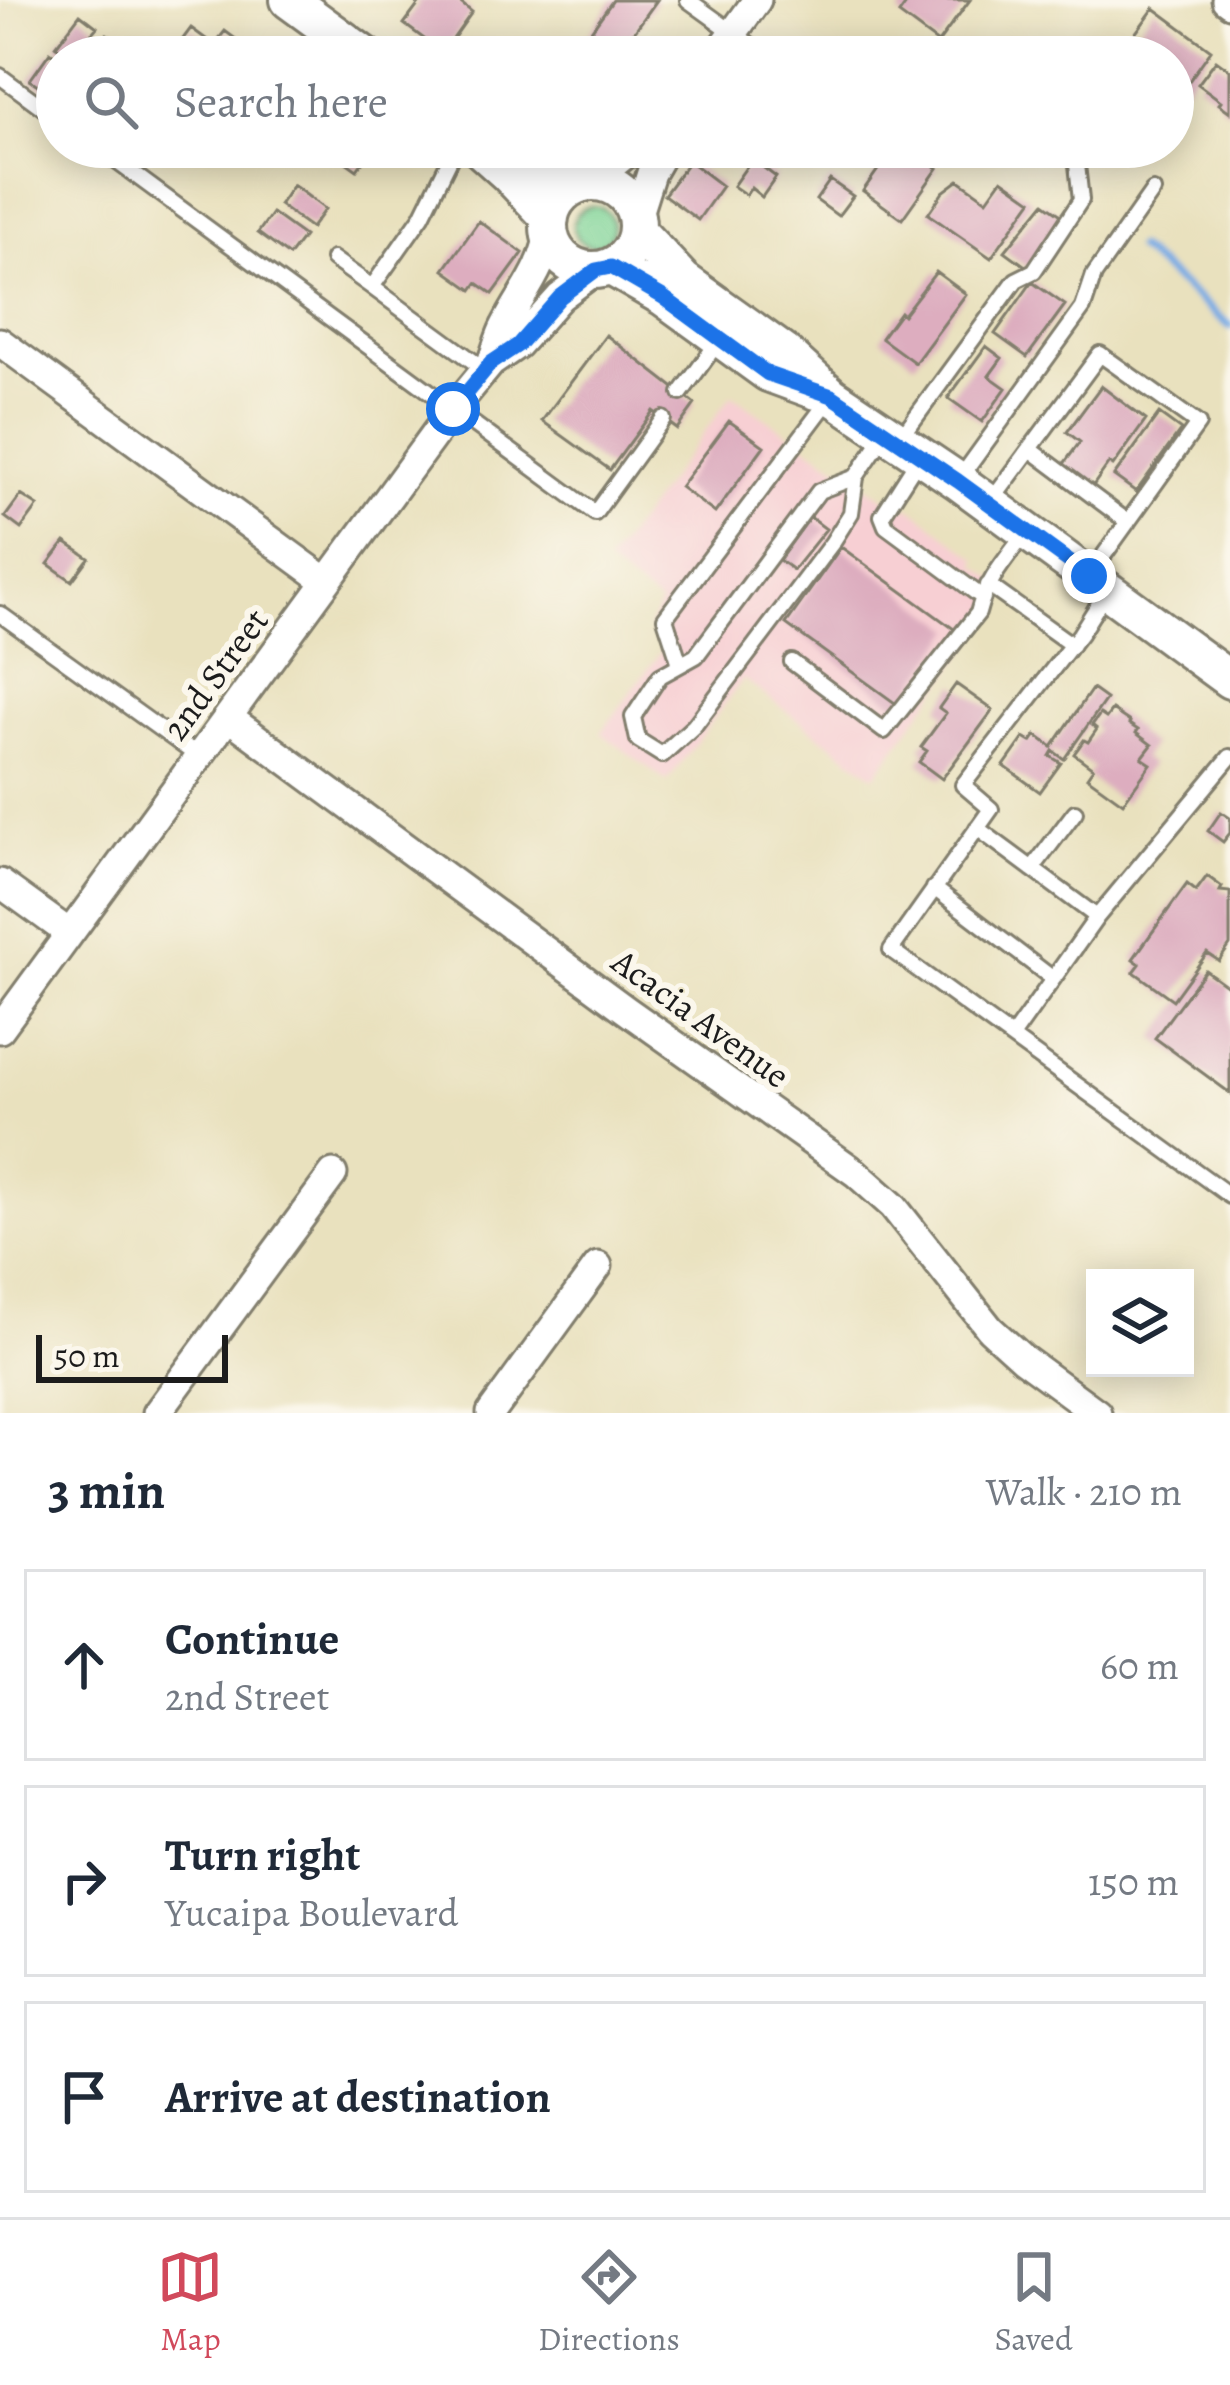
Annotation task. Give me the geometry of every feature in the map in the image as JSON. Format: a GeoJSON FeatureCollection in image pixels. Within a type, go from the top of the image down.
{"type":"FeatureCollection","features":[{"type":"Feature","properties":{"kind":"main road"},"geometry":{"type":"LineString","coordinates":[[289,0],[339,36]]}},
{"type":"Feature","properties":{"kind":"main road"},"geometry":{"type":"LineString","coordinates":[[502,168],[550,223],[557,251],[567,261],[580,268],[603,268],[624,259],[633,247],[637,225],[632,203],[609,184],[583,184],[551,168]]}},
{"type":"Feature","properties":{"kind":"main road"},"geometry":{"type":"LineString","coordinates":[[550,223],[558,199],[583,184]]}},
{"type":"Feature","properties":{"kind":"main road"},"geometry":{"type":"LineString","coordinates":[[637,225],[682,280],[786,353],[832,396],[989,503],[1230,680]]}},
{"type":"Feature","properties":{"kind":"main road"},"geometry":{"type":"LineString","coordinates":[[603,268],[663,297],[768,374],[832,396]]}},
{"type":"Feature","properties":{"kind":"street"},"geometry":{"type":"LineString","coordinates":[[731,36],[757,0]]}},
{"type":"Feature","properties":{"kind":"street"},"geometry":{"type":"LineString","coordinates":[[583,184],[605,168]]}},
{"type":"Feature","properties":{"kind":"street"},"geometry":{"type":"LineString","coordinates":[[637,225],[654,168]]}},
{"type":"Feature","properties":{"kind":"street","name":"2nd Street"},"geometry":{"type":"LineString","coordinates":[[488,366],[541,265],[550,223]]}},
{"type":"Feature","properties":{"kind":"street","name":"2nd Street"},"geometry":{"type":"LineString","coordinates":[[0,1029],[453,409],[488,366],[518,345],[560,297],[603,268]]}},
{"type":"Feature","properties":{"kind":"street"},"geometry":{"type":"LineString","coordinates":[[0,342],[326,580]]}},
{"type":"Feature","properties":{"kind":"street","name":"Acacia Avenue"},"geometry":{"type":"LineString","coordinates":[[228,717],[856,1173],[893,1206],[990,1329],[1097,1413]]}},
{"type":"Feature","properties":{"kind":"street"},"geometry":{"type":"LineString","coordinates":[[0,883],[69,933]]}},
{"type":"Feature","properties":{"kind":"street"},"geometry":{"type":"LineString","coordinates":[[157,1413],[334,1174]]}},
{"type":"Feature","properties":{"kind":"street"},"geometry":{"type":"LineString","coordinates":[[491,1413],[598,1266]]}},
{"type":"Feature","properties":{"kind":"lane"},"geometry":{"type":"LineString","coordinates":[[688,0],[737,36]]}},
{"type":"Feature","properties":{"kind":"lane"},"geometry":{"type":"LineString","coordinates":[[0,76],[36,103]]}},
{"type":"Feature","properties":{"kind":"lane"},"geometry":{"type":"LineString","coordinates":[[126,168],[596,513],[663,419]]}},
{"type":"Feature","properties":{"kind":"lane"},"geometry":{"type":"LineString","coordinates":[[372,286],[422,216],[446,168]]}},
{"type":"Feature","properties":{"kind":"lane"},"geometry":{"type":"LineString","coordinates":[[856,477],[850,513],[832,544],[694,726],[662,755],[638,740],[633,718],[660,676],[696,656],[819,491],[856,477],[902,443],[1016,280],[1034,271],[1082,200],[1078,168]]}},
{"type":"Feature","properties":{"kind":"lane"},"geometry":{"type":"LineString","coordinates":[[958,481],[1083,308],[1094,275],[1153,191]]}},
{"type":"Feature","properties":{"kind":"lane"},"geometry":{"type":"LineString","coordinates":[[333,259],[488,366]]}},
{"type":"Feature","properties":{"kind":"lane"},"geometry":{"type":"LineString","coordinates":[[681,393],[720,339]]}},
{"type":"Feature","properties":{"kind":"lane"},"geometry":{"type":"LineString","coordinates":[[989,503],[1100,354],[1198,424],[1127,523],[1072,645],[963,785],[991,809],[891,950],[1230,1196]]}},
{"type":"Feature","properties":{"kind":"lane"},"geometry":{"type":"LineString","coordinates":[[680,664],[665,618],[832,396]]}},
{"type":"Feature","properties":{"kind":"lane"},"geometry":{"type":"LineString","coordinates":[[902,443],[882,516],[886,526],[1072,645]]}},
{"type":"Feature","properties":{"kind":"lane"},"geometry":{"type":"LineString","coordinates":[[1030,449],[1127,523]]}},
{"type":"Feature","properties":{"kind":"lane"},"geometry":{"type":"LineString","coordinates":[[793,662],[884,730],[978,613],[985,591],[1028,531]]}},
{"type":"Feature","properties":{"kind":"lane"},"geometry":{"type":"LineString","coordinates":[[0,614],[199,757]]}},
{"type":"Feature","properties":{"kind":"lane"},"geometry":{"type":"LineString","coordinates":[[1012,1037],[1097,917],[1230,757]]}},
{"type":"Feature","properties":{"kind":"lane"},"geometry":{"type":"LineString","coordinates":[[1032,869],[1076,812]]}},
{"type":"Feature","properties":{"kind":"lane"},"geometry":{"type":"LineString","coordinates":[[977,828],[1097,917]]}},
{"type":"Feature","properties":{"kind":"lane"},"geometry":{"type":"LineString","coordinates":[[934,888],[1052,978]]}},
{"type":"Feature","properties":{"kind":"shaded area"},"geometry":{"type":"Polygon","coordinates":[[[732,395],[901,509],[910,507],[1010,590],[875,776],[743,679],[667,782],[601,733],[662,650],[649,627],[660,604],[606,564],[732,395]]]}},
{"type":"Feature","properties":{"kind":"green space"},"geometry":{"type":"Polygon","coordinates":[[[593,206],[607,212],[613,226],[607,240],[593,246],[579,240],[573,226],[579,212],[593,206]]]}},
{"type":"Feature","properties":{"kind":"building"},"geometry":{"type":"Polygon","coordinates":[[[414,0],[457,0],[472,12],[455,36],[420,36],[404,24],[419,4],[414,0]]]}},
{"type":"Feature","properties":{"kind":"building"},"geometry":{"type":"Polygon","coordinates":[[[613,0],[657,0],[631,36],[587,36],[613,0]]]}},
{"type":"Feature","properties":{"kind":"building"},"geometry":{"type":"Polygon","coordinates":[[[909,0],[970,0],[943,36],[929,36],[899,14],[909,0]]]}},
{"type":"Feature","properties":{"kind":"building"},"geometry":{"type":"Polygon","coordinates":[[[1154,8],[1192,36],[1133,36],[1154,8]]]}},
{"type":"Feature","properties":{"kind":"building"},"geometry":{"type":"Polygon","coordinates":[[[80,14],[97,27],[90,36],[64,36],[80,14]]]}},
{"type":"Feature","properties":{"kind":"building"},"geometry":{"type":"Polygon","coordinates":[[[1194,37],[1211,50],[1194,74],[1194,37]]]}},
{"type":"Feature","properties":{"kind":"building"},"geometry":{"type":"Polygon","coordinates":[[[1216,60],[1230,70],[1230,112],[1198,84],[1216,60]]]}},
{"type":"Feature","properties":{"kind":"building"},"geometry":{"type":"Polygon","coordinates":[[[684,168],[698,168],[722,186],[698,220],[664,195],[684,168]]]}},
{"type":"Feature","properties":{"kind":"building"},"geometry":{"type":"Polygon","coordinates":[[[746,168],[764,168],[776,177],[762,197],[751,188],[746,195],[733,186],[746,168]]]}},
{"type":"Feature","properties":{"kind":"building"},"geometry":{"type":"Polygon","coordinates":[[[879,168],[938,168],[902,219],[863,191],[879,168]]]}},
{"type":"Feature","properties":{"kind":"building"},"geometry":{"type":"Polygon","coordinates":[[[1002,179],[1032,200],[991,258],[928,214],[943,192],[959,180],[987,200],[1002,179]]]}},
{"type":"Feature","properties":{"kind":"building"},"geometry":{"type":"Polygon","coordinates":[[[830,180],[853,196],[838,216],[816,200],[830,180]]]}},
{"type":"Feature","properties":{"kind":"building"},"geometry":{"type":"Polygon","coordinates":[[[293,185],[325,209],[311,228],[279,205],[293,185]]]}},
{"type":"Feature","properties":{"kind":"building"},"geometry":{"type":"Polygon","coordinates":[[[1044,203],[1064,217],[1028,268],[1005,251],[1044,203]]]}},
{"type":"Feature","properties":{"kind":"building"},"geometry":{"type":"Polygon","coordinates":[[[272,213],[304,236],[289,256],[258,233],[272,213]]]}},
{"type":"Feature","properties":{"kind":"building"},"geometry":{"type":"Polygon","coordinates":[[[479,221],[523,253],[493,294],[477,283],[472,290],[444,270],[479,221]]]}},
{"type":"Feature","properties":{"kind":"building"},"geometry":{"type":"Polygon","coordinates":[[[936,272],[966,294],[915,363],[881,338],[936,272]]]}},
{"type":"Feature","properties":{"kind":"building"},"geometry":{"type":"Polygon","coordinates":[[[1032,282],[1065,305],[1027,357],[995,334],[1032,282]]]}},
{"type":"Feature","properties":{"kind":"building"},"geometry":{"type":"Polygon","coordinates":[[[606,335],[695,404],[677,429],[653,411],[610,470],[542,421],[606,335]]]}},
{"type":"Feature","properties":{"kind":"building"},"geometry":{"type":"Polygon","coordinates":[[[986,346],[1002,358],[989,376],[1006,388],[982,422],[948,398],[986,346]]]}},
{"type":"Feature","properties":{"kind":"building"},"geometry":{"type":"Polygon","coordinates":[[[1101,386],[1146,420],[1092,487],[1063,465],[1080,442],[1067,432],[1101,386]]]}},
{"type":"Feature","properties":{"kind":"building"},"geometry":{"type":"Polygon","coordinates":[[[1159,414],[1181,430],[1136,492],[1114,476],[1159,414]]]}},
{"type":"Feature","properties":{"kind":"building"},"geometry":{"type":"Polygon","coordinates":[[[729,421],[764,446],[715,513],[680,487],[729,421]]]}},
{"type":"Feature","properties":{"kind":"building"},"geometry":{"type":"Polygon","coordinates":[[[21,495],[38,506],[21,529],[5,517],[21,495]]]}},
{"type":"Feature","properties":{"kind":"building"},"geometry":{"type":"Polygon","coordinates":[[[810,517],[826,529],[793,570],[779,560],[810,517]]]}},
{"type":"Feature","properties":{"kind":"building"},"geometry":{"type":"Polygon","coordinates":[[[65,542],[89,558],[72,581],[48,564],[65,542]]]}},
{"type":"Feature","properties":{"kind":"building"},"geometry":{"type":"Polygon","coordinates":[[[841,547],[954,629],[899,706],[786,624],[841,547]]]}},
{"type":"Feature","properties":{"kind":"building"},"geometry":{"type":"Polygon","coordinates":[[[956,684],[993,710],[942,779],[919,762],[927,751],[921,747],[946,713],[939,708],[956,684]]]}},
{"type":"Feature","properties":{"kind":"building"},"geometry":{"type":"Polygon","coordinates":[[[1092,689],[1106,699],[1064,759],[1053,751],[1050,756],[1061,763],[1040,792],[1004,766],[1024,738],[1031,742],[1036,735],[1052,747],[1092,689]]]}},
{"type":"Feature","properties":{"kind":"building"},"geometry":{"type":"Polygon","coordinates":[[[1112,710],[1152,745],[1142,758],[1151,764],[1123,803],[1087,777],[1093,768],[1074,754],[1097,729],[1092,725],[1100,714],[1106,718],[1112,710]]]}},
{"type":"Feature","properties":{"kind":"building"},"geometry":{"type":"Polygon","coordinates":[[[1221,812],[1230,818],[1230,833],[1223,842],[1208,831],[1221,812]]]}},
{"type":"Feature","properties":{"kind":"building"},"geometry":{"type":"Polygon","coordinates":[[[1207,876],[1222,887],[1220,891],[1230,892],[1230,945],[1219,961],[1207,953],[1173,1000],[1134,972],[1140,964],[1133,959],[1187,884],[1196,891],[1207,876]]]}},
{"type":"Feature","properties":{"kind":"building"},"geometry":{"type":"Polygon","coordinates":[[[1205,970],[1230,988],[1230,1093],[1155,1038],[1205,970]]]}},
{"type":"Feature","properties":{"kind":"waterway"},"geometry":{"type":"LineString","coordinates":[[1137,248],[1230,326]]}},
{"type":"Feature","properties":{"kind":"route"},"geometry":{"type":"LineString","coordinates":[[453,409],[491,363],[518,345],[571,287],[596,270],[611,267],[649,287],[768,374],[832,396],[1089,576]]}}]}
